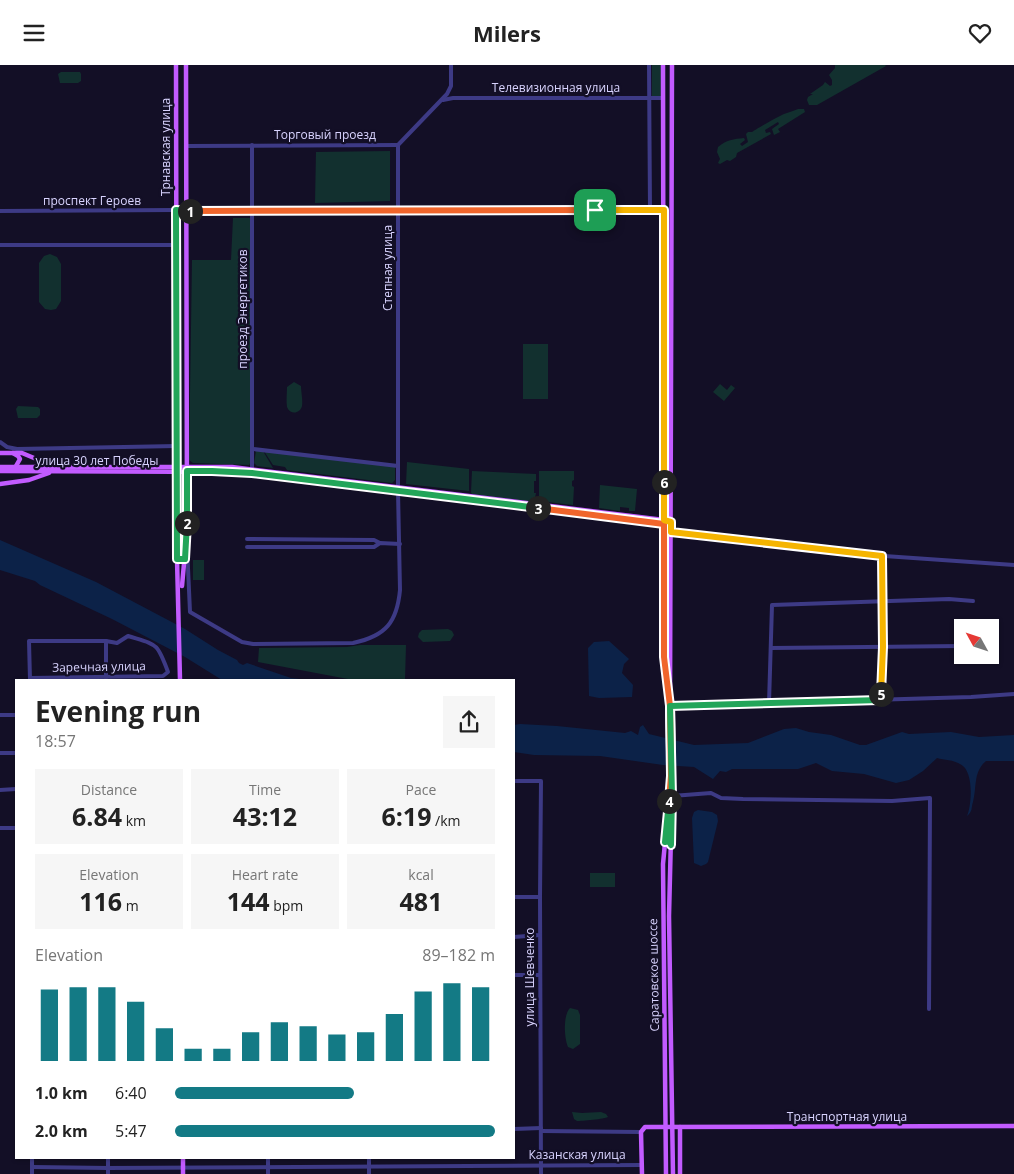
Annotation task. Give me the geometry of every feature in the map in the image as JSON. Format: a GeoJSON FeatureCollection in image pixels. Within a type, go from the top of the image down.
{"type":"FeatureCollection","features":[{"type":"Feature","properties":{"kind":"main road","name":"Трнавская улица"},"geometry":{"type":"LineString","coordinates":[[176,65],[177,559],[180,612]]}},
{"type":"Feature","properties":{"kind":"main road","name":"Трнавская улица"},"geometry":{"type":"LineString","coordinates":[[180,612],[182,576],[187,541],[186,65]]}},
{"type":"Feature","properties":{"kind":"main road","name":"Саратовское шоссе"},"geometry":{"type":"LineString","coordinates":[[663,65],[664,657],[669,681]]}},
{"type":"Feature","properties":{"kind":"main road","name":"Саратовское шоссе"},"geometry":{"type":"LineString","coordinates":[[672,65],[669,681],[672,796],[669,916],[673,1174]]}},
{"type":"Feature","properties":{"kind":"main road","name":"Телевизионная улица"},"geometry":{"type":"LineString","coordinates":[[663,98],[672,98]]}},
{"type":"Feature","properties":{"kind":"main road"},"geometry":{"type":"LineString","coordinates":[[664,172],[672,172]]}},
{"type":"Feature","properties":{"kind":"main road"},"geometry":{"type":"LineString","coordinates":[[176,174],[181,177],[186,174]]}},
{"type":"Feature","properties":{"kind":"main road","name":"проспект Героев"},"geometry":{"type":"LineString","coordinates":[[176,210],[186,211]]}},
{"type":"Feature","properties":{"kind":"main road"},"geometry":{"type":"LineString","coordinates":[[664,244],[672,244]]}},
{"type":"Feature","properties":{"kind":"main road"},"geometry":{"type":"LineString","coordinates":[[176,255],[182,253],[186,256]]}},
{"type":"Feature","properties":{"kind":"main road"},"geometry":{"type":"LineString","coordinates":[[177,408],[182,407],[187,410]]}},
{"type":"Feature","properties":{"kind":"main road"},"geometry":{"type":"LineString","coordinates":[[664,414],[671,414]]}},
{"type":"Feature","properties":{"kind":"main road"},"geometry":{"type":"LineString","coordinates":[[177,427],[181,431],[187,428]]}},
{"type":"Feature","properties":{"kind":"main road"},"geometry":{"type":"LineString","coordinates":[[0,453],[28,454],[46,463],[78,466]]}},
{"type":"Feature","properties":{"kind":"main road"},"geometry":{"type":"LineString","coordinates":[[12,453],[19,457],[16,468]]}},
{"type":"Feature","properties":{"kind":"main road"},"geometry":{"type":"LineString","coordinates":[[0,467],[78,466],[177,469]]}},
{"type":"Feature","properties":{"kind":"main road"},"geometry":{"type":"LineString","coordinates":[[12,483],[19,479],[20,476],[16,468]]}},
{"type":"Feature","properties":{"kind":"main road","name":"улица 30 лет Победы"},"geometry":{"type":"LineString","coordinates":[[0,471],[16,468],[58,471],[187,469],[252,471],[671,522]]}},
{"type":"Feature","properties":{"kind":"main road"},"geometry":{"type":"LineString","coordinates":[[0,484],[29,480],[58,471]]}},
{"type":"Feature","properties":{"kind":"main road"},"geometry":{"type":"LineString","coordinates":[[177,559],[185,559]]}},
{"type":"Feature","properties":{"kind":"main road"},"geometry":{"type":"LineString","coordinates":[[180,612],[180,679]]}},
{"type":"Feature","properties":{"kind":"main road","name":"Саратовское шоссе"},"geometry":{"type":"LineString","coordinates":[[666,1174],[663,877],[671,776]]}},
{"type":"Feature","properties":{"kind":"main road"},"geometry":{"type":"LineString","coordinates":[[665,842],[669,841],[671,845]]}},
{"type":"Feature","properties":{"kind":"main road","name":"Транспортная улица"},"geometry":{"type":"LineString","coordinates":[[642,1132],[648,1127],[1014,1126]]}},
{"type":"Feature","properties":{"kind":"main road"},"geometry":{"type":"LineString","coordinates":[[680,1127],[680,1174]]}},
{"type":"Feature","properties":{"kind":"main road"},"geometry":{"type":"LineString","coordinates":[[642,1132],[642,1174]]}},
{"type":"Feature","properties":{"kind":"main road"},"geometry":{"type":"LineString","coordinates":[[183,1159],[183,1174]]}},
{"type":"Feature","properties":{"kind":"street"},"geometry":{"type":"LineString","coordinates":[[451,65],[451,86],[453,94],[458,98]]}},
{"type":"Feature","properties":{"kind":"street"},"geometry":{"type":"LineString","coordinates":[[649,65],[650,210]]}},
{"type":"Feature","properties":{"kind":"street"},"geometry":{"type":"LineString","coordinates":[[398,145],[442,101],[451,86]]}},
{"type":"Feature","properties":{"kind":"street","name":"Телевизионная улица"},"geometry":{"type":"LineString","coordinates":[[442,101],[449,98],[663,98]]}},
{"type":"Feature","properties":{"kind":"street","name":"проезд Энергетиков"},"geometry":{"type":"LineString","coordinates":[[252,145],[252,471]]}},
{"type":"Feature","properties":{"kind":"street","name":"Торговый проезд"},"geometry":{"type":"LineString","coordinates":[[186,146],[398,145]]}},
{"type":"Feature","properties":{"kind":"street","name":"Степная улица"},"geometry":{"type":"LineString","coordinates":[[189,577],[190,612],[242,642],[253,644],[353,643],[376,636],[394,620],[399,606],[400,590],[398,489],[398,145]]}},
{"type":"Feature","properties":{"kind":"street","name":"проспект Героев"},"geometry":{"type":"LineString","coordinates":[[0,211],[176,210]]}},
{"type":"Feature","properties":{"kind":"street","name":"проспект Героев"},"geometry":{"type":"LineString","coordinates":[[186,211],[664,210]]}},
{"type":"Feature","properties":{"kind":"street"},"geometry":{"type":"LineString","coordinates":[[0,245],[176,245]]}},
{"type":"Feature","properties":{"kind":"street"},"geometry":{"type":"LineString","coordinates":[[0,443],[17,449],[177,446]]}},
{"type":"Feature","properties":{"kind":"street"},"geometry":{"type":"LineString","coordinates":[[252,449],[398,466]]}},
{"type":"Feature","properties":{"kind":"street"},"geometry":{"type":"LineString","coordinates":[[671,532],[882,556],[1014,565]]}},
{"type":"Feature","properties":{"kind":"street"},"geometry":{"type":"LineString","coordinates":[[247,539],[374,540],[380,543],[400,544]]}},
{"type":"Feature","properties":{"kind":"street"},"geometry":{"type":"LineString","coordinates":[[182,576],[186,574],[189,577],[187,541]]}},
{"type":"Feature","properties":{"kind":"street"},"geometry":{"type":"LineString","coordinates":[[247,547],[374,547],[380,543]]}},
{"type":"Feature","properties":{"kind":"street"},"geometry":{"type":"LineString","coordinates":[[880,700],[883,647],[882,556]]}},
{"type":"Feature","properties":{"kind":"street"},"geometry":{"type":"LineString","coordinates":[[770,703],[772,605],[949,599],[973,601]]}},
{"type":"Feature","properties":{"kind":"street","name":"Заречная улица"},"geometry":{"type":"LineString","coordinates":[[30,679],[106,679],[163,676],[168,672],[163,654],[154,644],[128,636],[118,643],[106,641]]}},
{"type":"Feature","properties":{"kind":"street"},"geometry":{"type":"LineString","coordinates":[[30,679],[29,641],[106,641],[106,679]]}},
{"type":"Feature","properties":{"kind":"street"},"geometry":{"type":"LineString","coordinates":[[770,648],[954,646]]}},
{"type":"Feature","properties":{"kind":"street"},"geometry":{"type":"LineString","coordinates":[[670,706],[1014,694]]}},
{"type":"Feature","properties":{"kind":"street"},"geometry":{"type":"LineString","coordinates":[[0,715],[15,715]]}},
{"type":"Feature","properties":{"kind":"street"},"geometry":{"type":"LineString","coordinates":[[0,753],[15,753]]}},
{"type":"Feature","properties":{"kind":"street","name":"улица Шевченко"},"geometry":{"type":"LineString","coordinates":[[515,781],[541,781],[541,1174]]}},
{"type":"Feature","properties":{"kind":"street"},"geometry":{"type":"LineString","coordinates":[[0,790],[15,789]]}},
{"type":"Feature","properties":{"kind":"street"},"geometry":{"type":"LineString","coordinates":[[672,796],[711,793],[720,798],[892,801],[930,797],[929,1009]]}},
{"type":"Feature","properties":{"kind":"street"},"geometry":{"type":"LineString","coordinates":[[0,828],[15,828]]}},
{"type":"Feature","properties":{"kind":"street"},"geometry":{"type":"LineString","coordinates":[[515,897],[540,897]]}},
{"type":"Feature","properties":{"kind":"street"},"geometry":{"type":"LineString","coordinates":[[515,937],[540,935]]}},
{"type":"Feature","properties":{"kind":"street"},"geometry":{"type":"LineString","coordinates":[[515,975],[540,975]]}},
{"type":"Feature","properties":{"kind":"street"},"geometry":{"type":"LineString","coordinates":[[515,1129],[642,1132]]}},
{"type":"Feature","properties":{"kind":"street"},"geometry":{"type":"LineString","coordinates":[[32,1159],[32,1174]]}},
{"type":"Feature","properties":{"kind":"street"},"geometry":{"type":"LineString","coordinates":[[108,1159],[108,1174]]}},
{"type":"Feature","properties":{"kind":"street"},"geometry":{"type":"LineString","coordinates":[[268,1159],[268,1174]]}},
{"type":"Feature","properties":{"kind":"street"},"geometry":{"type":"LineString","coordinates":[[369,1159],[369,1174]]}},
{"type":"Feature","properties":{"kind":"street","name":"Казанская улица"},"geometry":{"type":"LineString","coordinates":[[32,1167],[642,1165]]}},
{"type":"Feature","properties":{"kind":"green space"},"geometry":{"type":"Polygon","coordinates":[[[652,65],[661,65],[661,96],[652,96],[652,65]]]}},
{"type":"Feature","properties":{"kind":"green space"},"geometry":{"type":"Polygon","coordinates":[[[835,65],[886,66],[817,105],[809,105],[808,97],[813,94],[810,94],[825,82],[830,86],[832,85],[829,75],[835,68],[835,65]]]}},
{"type":"Feature","properties":{"kind":"green space"},"geometry":{"type":"Polygon","coordinates":[[[61,72],[80,72],[81,81],[78,83],[60,83],[58,74],[61,72]]]}},
{"type":"Feature","properties":{"kind":"green space"},"geometry":{"type":"Polygon","coordinates":[[[798,109],[804,109],[805,112],[778,129],[780,132],[774,135],[772,129],[779,124],[778,122],[765,130],[766,133],[770,132],[771,134],[737,153],[736,157],[730,161],[718,163],[720,159],[717,152],[718,147],[730,140],[744,138],[745,140],[740,144],[742,146],[748,142],[746,134],[748,132],[752,132],[782,115],[798,109]]]}},
{"type":"Feature","properties":{"kind":"green space"},"geometry":{"type":"Polygon","coordinates":[[[390,151],[390,201],[315,203],[316,152],[390,151]]]}},
{"type":"Feature","properties":{"kind":"green space"},"geometry":{"type":"Polygon","coordinates":[[[233,218],[252,218],[251,462],[249,465],[193,463],[189,460],[192,260],[231,260],[233,218]]]}},
{"type":"Feature","properties":{"kind":"green space"},"geometry":{"type":"Polygon","coordinates":[[[50,254],[57,257],[61,264],[61,301],[56,309],[51,310],[45,309],[39,302],[39,263],[44,256],[50,254]]]}},
{"type":"Feature","properties":{"kind":"green space"},"geometry":{"type":"Polygon","coordinates":[[[523,344],[548,344],[548,399],[523,399],[523,344]]]}},
{"type":"Feature","properties":{"kind":"green space"},"geometry":{"type":"Polygon","coordinates":[[[294,382],[301,386],[302,401],[301,409],[295,413],[288,410],[287,407],[287,387],[294,382]]]}},
{"type":"Feature","properties":{"kind":"green space"},"geometry":{"type":"Polygon","coordinates":[[[720,384],[727,390],[731,385],[735,388],[724,401],[713,392],[720,384]]]}},
{"type":"Feature","properties":{"kind":"green space"},"geometry":{"type":"Polygon","coordinates":[[[18,406],[38,407],[40,415],[37,418],[18,418],[16,409],[18,406]]]}},
{"type":"Feature","properties":{"kind":"green space"},"geometry":{"type":"Polygon","coordinates":[[[256,451],[263,451],[273,468],[257,466],[254,463],[256,451]]]}},
{"type":"Feature","properties":{"kind":"green space"},"geometry":{"type":"Polygon","coordinates":[[[264,451],[395,467],[395,480],[392,483],[287,470],[285,467],[273,465],[264,451]]]}},
{"type":"Feature","properties":{"kind":"green space"},"geometry":{"type":"Polygon","coordinates":[[[407,462],[469,469],[469,491],[406,484],[407,462]]]}},
{"type":"Feature","properties":{"kind":"green space"},"geometry":{"type":"Polygon","coordinates":[[[472,471],[536,474],[534,502],[472,495],[472,471]]]}},
{"type":"Feature","properties":{"kind":"green space"},"geometry":{"type":"Polygon","coordinates":[[[539,471],[574,471],[574,480],[572,481],[572,486],[574,487],[573,505],[539,501],[539,471]]]}},
{"type":"Feature","properties":{"kind":"green space"},"geometry":{"type":"Polygon","coordinates":[[[600,485],[637,489],[635,511],[629,511],[629,508],[620,507],[620,511],[599,508],[600,485]]]}},
{"type":"Feature","properties":{"kind":"green space"},"geometry":{"type":"Polygon","coordinates":[[[193,560],[204,560],[204,580],[193,580],[193,560]]]}},
{"type":"Feature","properties":{"kind":"green space"},"geometry":{"type":"Polygon","coordinates":[[[448,629],[454,635],[450,641],[423,642],[418,637],[422,630],[448,629]]]}},
{"type":"Feature","properties":{"kind":"green space"},"geometry":{"type":"Polygon","coordinates":[[[360,645],[406,645],[405,679],[348,679],[258,662],[259,648],[347,647],[360,645]]]}},
{"type":"Feature","properties":{"kind":"green space"},"geometry":{"type":"Polygon","coordinates":[[[590,873],[615,873],[615,887],[590,887],[590,873]]]}},
{"type":"Feature","properties":{"kind":"green space"},"geometry":{"type":"Polygon","coordinates":[[[570,1008],[578,1010],[580,1015],[580,1044],[573,1049],[568,1047],[565,1033],[566,1016],[570,1008]]]}},
{"type":"Feature","properties":{"kind":"green space"},"geometry":{"type":"Polygon","coordinates":[[[572,1112],[601,1112],[608,1117],[577,1121],[574,1119],[572,1112]]]}},
{"type":"Feature","properties":{"kind":"water"},"geometry":{"type":"Polygon","coordinates":[[[0,540],[96,582],[185,629],[243,665],[247,663],[291,678],[300,679],[220,679],[185,657],[112,619],[35,581],[0,570],[0,540]]]}},
{"type":"Feature","properties":{"kind":"water"},"geometry":{"type":"Polygon","coordinates":[[[609,641],[629,659],[624,664],[622,673],[633,685],[632,697],[599,698],[589,696],[588,648],[594,642],[609,641]]]}},
{"type":"Feature","properties":{"kind":"water"},"geometry":{"type":"Polygon","coordinates":[[[515,725],[557,726],[625,733],[631,731],[638,735],[640,727],[643,725],[649,734],[694,745],[748,743],[784,729],[796,728],[831,735],[860,745],[866,745],[902,732],[909,734],[951,732],[979,737],[1014,735],[1014,761],[986,761],[982,765],[977,775],[972,809],[967,816],[971,796],[970,780],[965,767],[952,761],[937,758],[923,771],[909,780],[896,783],[864,774],[832,771],[816,763],[798,769],[732,769],[726,772],[720,771],[713,779],[694,767],[663,765],[600,756],[534,755],[515,752],[515,725]]]}},
{"type":"Feature","properties":{"kind":"water"},"geometry":{"type":"Polygon","coordinates":[[[698,810],[712,812],[717,815],[718,821],[708,862],[701,866],[694,863],[692,818],[694,812],[698,810]]]}},
{"type":"Feature","properties":{"kind":"route"},"geometry":{"type":"LineString","coordinates":[[595,210],[176,210],[177,559],[185,559],[187,541],[187,471],[252,473],[664,524],[664,657],[670,706],[671,776],[665,842],[669,841],[671,845],[672,796],[670,706],[880,700],[883,647],[882,556],[671,532],[671,522],[664,520],[664,210],[595,210]]}}]}
